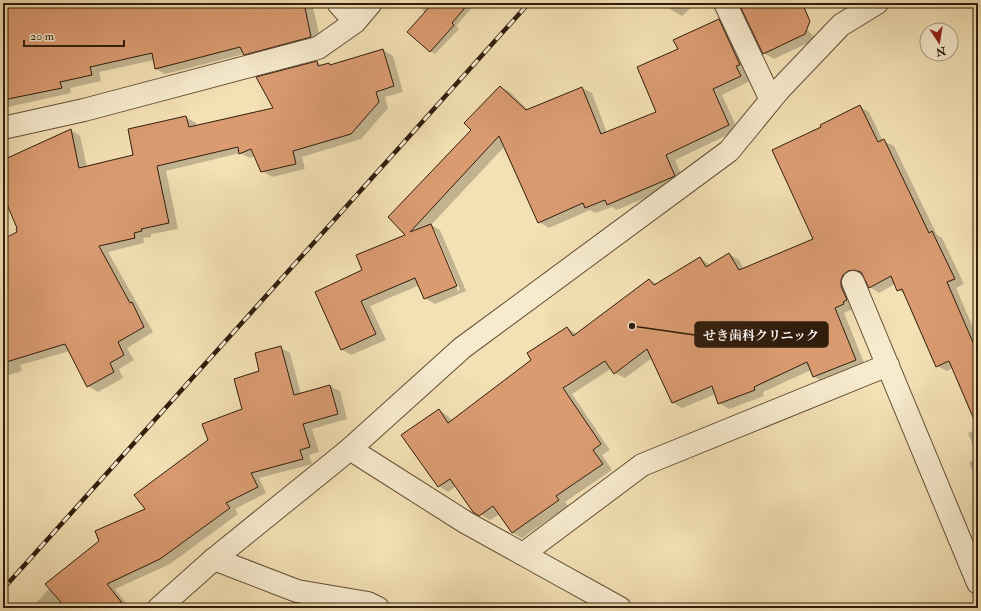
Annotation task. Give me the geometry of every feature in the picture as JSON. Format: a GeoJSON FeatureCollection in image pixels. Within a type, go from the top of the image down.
{"type":"FeatureCollection","features":[{"type":"Feature","properties":{"kind":"street"},"geometry":{"type":"LineString","coordinates":[[338,3],[355,22]]}},
{"type":"Feature","properties":{"kind":"street"},"geometry":{"type":"LineString","coordinates":[[3,128],[84,110],[318,48],[355,22],[371,3]]}},
{"type":"Feature","properties":{"kind":"street"},"geometry":{"type":"LineString","coordinates":[[725,3],[771,100]]}},
{"type":"Feature","properties":{"kind":"street"},"geometry":{"type":"LineString","coordinates":[[159,608],[214,559],[350,449],[462,348],[729,151],[771,100],[841,25],[877,3]]}},
{"type":"Feature","properties":{"kind":"street"},"geometry":{"type":"LineString","coordinates":[[853,282],[978,583]]}},
{"type":"Feature","properties":{"kind":"street"},"geometry":{"type":"LineString","coordinates":[[522,554],[642,465],[888,365]]}},
{"type":"Feature","properties":{"kind":"street"},"geometry":{"type":"LineString","coordinates":[[350,449],[465,522],[620,608]]}},
{"type":"Feature","properties":{"kind":"street"},"geometry":{"type":"LineString","coordinates":[[214,559],[297,591],[368,602],[378,608]]}},
{"type":"Feature","properties":{"kind":"building"},"geometry":{"type":"Polygon","coordinates":[[[3,3],[304,3],[311,37],[244,55],[240,47],[155,69],[152,53],[90,67],[92,75],[60,82],[62,88],[3,100],[3,3]]]}},
{"type":"Feature","properties":{"kind":"building"},"geometry":{"type":"Polygon","coordinates":[[[433,3],[469,3],[452,23],[454,25],[430,52],[407,32],[433,3]]]}},
{"type":"Feature","properties":{"kind":"building"},"geometry":{"type":"Polygon","coordinates":[[[753,3],[802,3],[810,21],[805,34],[763,54],[741,8],[753,3]]]}},
{"type":"Feature","properties":{"kind":"building"},"geometry":{"type":"Polygon","coordinates":[[[719,19],[740,65],[736,66],[741,76],[713,89],[729,125],[666,155],[675,176],[607,205],[605,200],[585,208],[583,203],[538,223],[499,136],[410,232],[431,224],[457,286],[424,299],[415,278],[361,301],[376,334],[341,350],[315,292],[362,270],[356,255],[405,235],[388,217],[471,130],[464,123],[500,86],[526,110],[582,87],[601,134],[656,112],[637,67],[678,49],[673,40],[719,19]]]}},
{"type":"Feature","properties":{"kind":"building"},"geometry":{"type":"Polygon","coordinates":[[[383,49],[394,86],[376,92],[379,102],[351,134],[293,151],[296,164],[261,172],[251,149],[239,154],[238,147],[157,166],[169,223],[141,229],[142,231],[134,233],[135,238],[99,246],[130,303],[132,302],[144,327],[118,342],[124,355],[110,363],[114,372],[87,387],[65,344],[3,363],[3,239],[17,232],[17,228],[3,195],[3,160],[71,129],[79,168],[133,155],[128,129],[186,116],[189,127],[273,108],[256,77],[317,61],[318,66],[329,63],[330,65],[383,49]]]}},
{"type":"Feature","properties":{"kind":"building"},"geometry":{"type":"Polygon","coordinates":[[[860,105],[878,142],[884,139],[929,233],[932,231],[955,279],[947,282],[978,354],[978,429],[949,361],[936,367],[902,289],[897,291],[891,276],[869,288],[861,272],[854,270],[848,271],[843,275],[841,286],[847,300],[843,302],[844,304],[835,308],[856,360],[813,377],[807,362],[754,387],[755,390],[718,404],[712,386],[672,403],[647,349],[614,374],[605,361],[563,388],[601,444],[593,450],[603,464],[556,496],[559,500],[512,533],[493,506],[479,516],[473,512],[450,479],[438,487],[401,435],[439,409],[448,423],[531,360],[527,353],[567,327],[573,336],[649,279],[654,285],[700,257],[706,267],[729,253],[739,270],[813,239],[772,150],[821,127],[820,125],[860,105]]]}},
{"type":"Feature","properties":{"kind":"building"},"geometry":{"type":"Polygon","coordinates":[[[281,346],[294,395],[330,385],[338,414],[303,424],[310,447],[300,450],[303,459],[251,473],[258,487],[226,503],[230,508],[160,559],[107,584],[126,608],[66,608],[45,584],[99,541],[95,531],[145,509],[134,495],[208,440],[202,424],[242,409],[234,379],[259,371],[255,353],[281,346]]]}},
{"type":"Feature","properties":{"kind":"railway"},"geometry":{"type":"LineString","coordinates":[[3,589],[529,3]]}},
{"type":"Feature","properties":{"kind":"place","name":"せき歯科クリニック"},"geometry":{"type":"Point","coordinates":[632,326]}}]}
